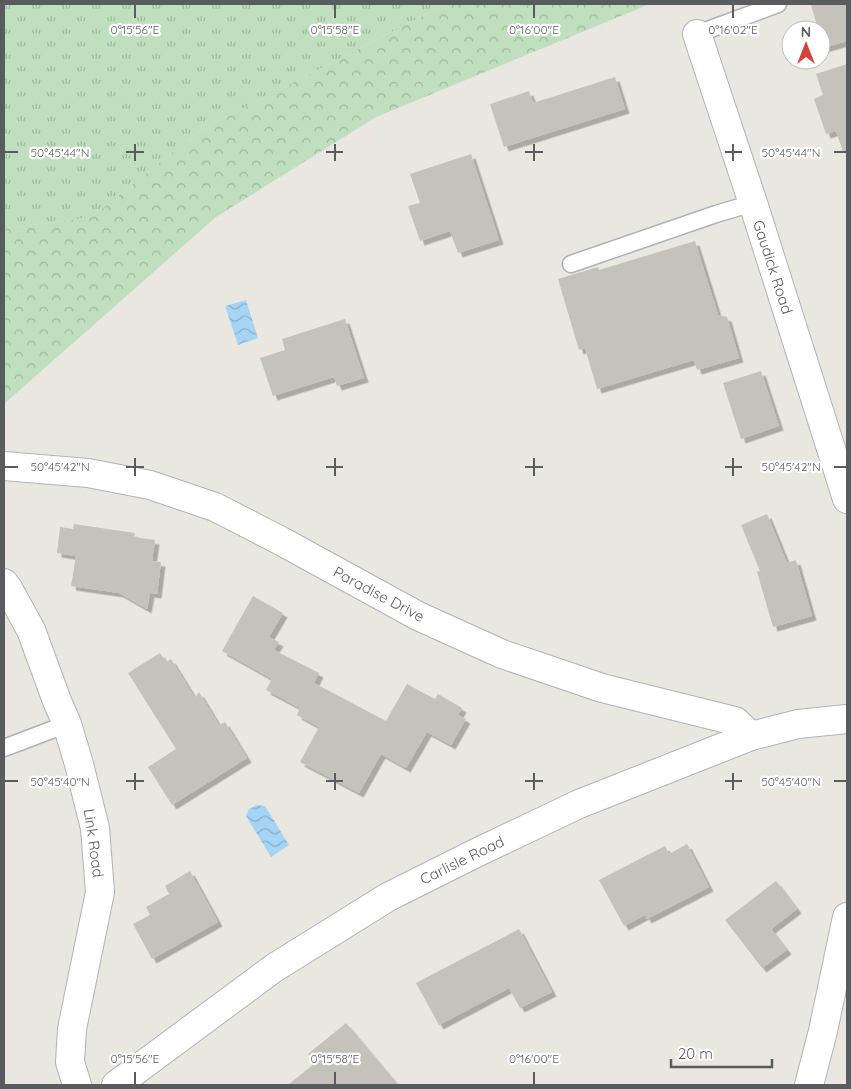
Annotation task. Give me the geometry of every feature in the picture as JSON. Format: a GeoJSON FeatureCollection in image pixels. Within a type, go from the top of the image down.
{"type":"FeatureCollection","features":[{"type":"Feature","properties":{"kind":"street","name":"Gaudick Road"},"geometry":{"type":"LineString","coordinates":[[698,34],[847,500]]}},
{"type":"Feature","properties":{"kind":"street","name":"Paradise Drive"},"geometry":{"type":"LineString","coordinates":[[4,466],[88,473],[150,485],[214,508],[284,542],[418,616],[502,654],[602,688],[735,722],[751,736]]}},
{"type":"Feature","properties":{"kind":"street","name":"Link Road"},"geometry":{"type":"LineString","coordinates":[[4,583],[31,630],[67,724],[95,828],[100,892],[72,1029],[70,1062],[77,1085]]}},
{"type":"Feature","properties":{"kind":"street","name":"Carlisle Road"},"geometry":{"type":"LineString","coordinates":[[116,1085],[274,968],[388,897],[579,804],[751,736],[798,724],[847,719]]}},
{"type":"Feature","properties":{"kind":"street"},"geometry":{"type":"LineString","coordinates":[[809,1085],[823,1031],[847,917]]}},
{"type":"Feature","properties":{"kind":"lane"},"geometry":{"type":"LineString","coordinates":[[698,34],[778,4]]}},
{"type":"Feature","properties":{"kind":"lane"},"geometry":{"type":"LineString","coordinates":[[571,264],[716,214],[753,204]]}},
{"type":"Feature","properties":{"kind":"lane"},"geometry":{"type":"LineString","coordinates":[[4,748],[67,724]]}},
{"type":"Feature","properties":{"kind":"green space"},"geometry":{"type":"Polygon","coordinates":[[[4,4],[446,4],[198,132],[92,217],[4,229],[4,4]]]}},
{"type":"Feature","properties":{"kind":"green space"},"geometry":{"type":"Polygon","coordinates":[[[446,4],[650,4],[376,117],[216,217],[4,404],[4,229],[92,217],[198,132],[446,4]]]}},
{"type":"Feature","properties":{"kind":"water"},"geometry":{"type":"Polygon","coordinates":[[[246,300],[258,338],[238,345],[225,306],[246,300]]]}},
{"type":"Feature","properties":{"kind":"water"},"geometry":{"type":"Polygon","coordinates":[[[257,805],[265,806],[289,845],[271,857],[246,816],[249,809],[257,805]]]}},
{"type":"Feature","properties":{"kind":"building"},"geometry":{"type":"Polygon","coordinates":[[[811,4],[847,4],[847,41],[831,46],[831,20],[815,20],[811,4]]]}},
{"type":"Feature","properties":{"kind":"building"},"geometry":{"type":"Polygon","coordinates":[[[847,64],[847,152],[843,152],[836,131],[826,134],[814,99],[823,95],[816,74],[847,64]]]}},
{"type":"Feature","properties":{"kind":"building"},"geometry":{"type":"Polygon","coordinates":[[[615,77],[625,109],[504,147],[490,104],[529,91],[533,103],[615,77]]]}},
{"type":"Feature","properties":{"kind":"building"},"geometry":{"type":"Polygon","coordinates":[[[471,154],[499,240],[458,253],[450,231],[420,241],[408,206],[420,203],[410,174],[471,154]]]}},
{"type":"Feature","properties":{"kind":"building"},"geometry":{"type":"Polygon","coordinates":[[[695,241],[718,315],[727,317],[739,358],[697,370],[694,360],[597,389],[585,348],[579,350],[558,279],[598,267],[599,270],[695,241]]]}},
{"type":"Feature","properties":{"kind":"building"},"geometry":{"type":"Polygon","coordinates":[[[345,319],[364,378],[337,386],[334,377],[273,396],[260,358],[285,350],[282,339],[345,319]]]}},
{"type":"Feature","properties":{"kind":"building"},"geometry":{"type":"Polygon","coordinates":[[[761,371],[779,426],[741,439],[723,383],[761,371]]]}},
{"type":"Feature","properties":{"kind":"building"},"geometry":{"type":"Polygon","coordinates":[[[767,514],[787,563],[796,560],[812,616],[773,627],[757,572],[760,571],[741,525],[767,514]]]}},
{"type":"Feature","properties":{"kind":"building"},"geometry":{"type":"Polygon","coordinates":[[[74,524],[135,533],[134,537],[155,540],[152,561],[161,562],[157,594],[150,593],[147,609],[119,593],[71,586],[76,556],[57,553],[60,527],[73,529],[74,524]]]}},
{"type":"Feature","properties":{"kind":"building"},"geometry":{"type":"Polygon","coordinates":[[[253,596],[283,613],[269,637],[279,642],[274,650],[319,673],[314,683],[386,721],[407,684],[435,699],[438,694],[462,708],[458,715],[466,719],[451,745],[427,732],[406,768],[381,754],[359,793],[300,762],[319,727],[297,715],[300,708],[266,690],[272,679],[222,651],[253,596]]]}},
{"type":"Feature","properties":{"kind":"building"},"geometry":{"type":"Polygon","coordinates":[[[160,653],[166,662],[171,659],[195,698],[199,692],[219,725],[225,722],[247,758],[172,805],[148,767],[176,749],[128,673],[160,653]]]}},
{"type":"Feature","properties":{"kind":"building"},"geometry":{"type":"Polygon","coordinates":[[[687,844],[709,887],[647,919],[645,915],[624,926],[599,880],[665,846],[669,854],[687,844]]]}},
{"type":"Feature","properties":{"kind":"building"},"geometry":{"type":"Polygon","coordinates":[[[190,871],[218,922],[152,959],[133,924],[150,915],[146,907],[169,894],[165,886],[190,871]]]}},
{"type":"Feature","properties":{"kind":"building"},"geometry":{"type":"Polygon","coordinates":[[[776,881],[797,909],[771,929],[787,950],[762,968],[725,920],[776,881]]]}},
{"type":"Feature","properties":{"kind":"building"},"geometry":{"type":"Polygon","coordinates":[[[519,929],[552,992],[520,1008],[509,988],[439,1025],[416,983],[519,929]]]}},
{"type":"Feature","properties":{"kind":"building"},"geometry":{"type":"Polygon","coordinates":[[[346,1023],[398,1085],[288,1085],[315,1063],[308,1054],[346,1023]]]}}]}
